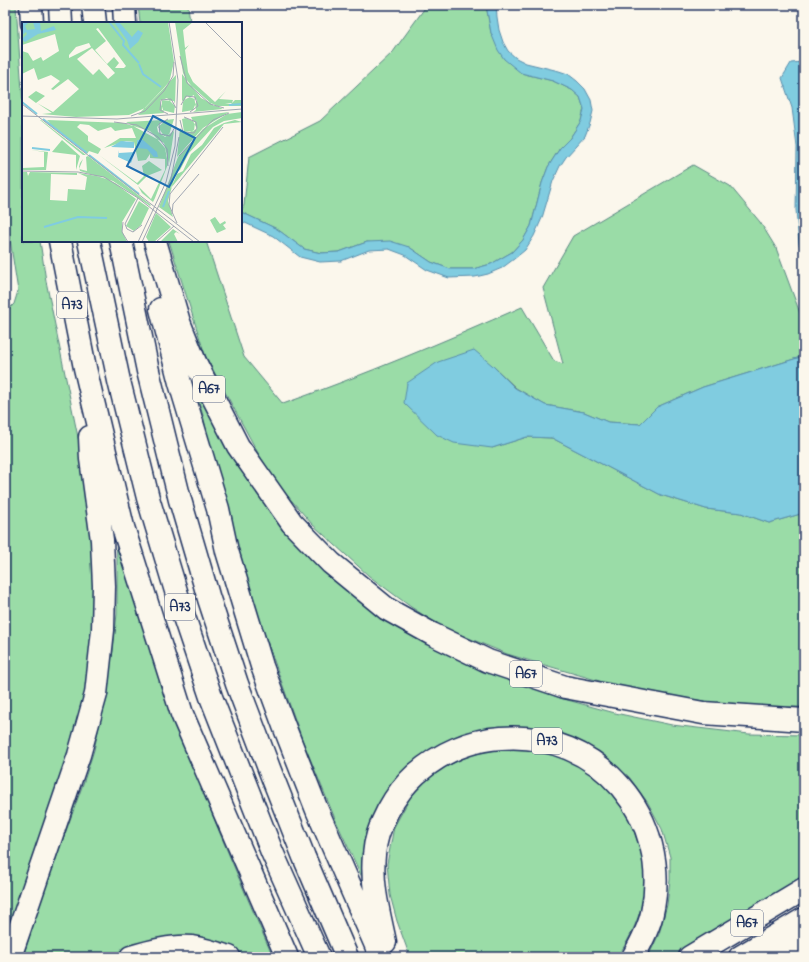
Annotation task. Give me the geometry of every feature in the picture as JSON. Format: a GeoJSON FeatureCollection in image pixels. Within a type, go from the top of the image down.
{"type":"FeatureCollection","features":[{"type":"Feature","properties":{"kind":"highway"},"geometry":{"type":"LineString","coordinates":[[31,5],[32,22]]}},
{"type":"Feature","properties":{"kind":"highway"},"geometry":{"type":"LineString","coordinates":[[60,5],[61,22]]}},
{"type":"Feature","properties":{"kind":"highway"},"geometry":{"type":"LineString","coordinates":[[93,5],[95,22]]}},
{"type":"Feature","properties":{"kind":"highway"},"geometry":{"type":"LineString","coordinates":[[124,5],[125,22]]}},
{"type":"Feature","properties":{"kind":"highway","name":"A73"},"geometry":{"type":"LineString","coordinates":[[60,242],[85,368],[123,527],[182,714],[287,957]]}},
{"type":"Feature","properties":{"kind":"highway","name":"A73"},"geometry":{"type":"LineString","coordinates":[[89,242],[119,381],[148,498],[182,611],[210,697],[266,837],[319,957]]}},
{"type":"Feature","properties":{"kind":"highway","name":"A73"},"geometry":{"type":"LineString","coordinates":[[121,242],[148,371],[180,500],[209,599],[237,684],[270,771],[304,857],[347,957]]}},
{"type":"Feature","properties":{"kind":"highway"},"geometry":{"type":"LineString","coordinates":[[149,242],[160,304],[180,382],[218,509],[227,551],[262,666],[317,810],[382,957]]}},
{"type":"Feature","properties":{"kind":"highway","name":"A67"},"geometry":{"type":"LineString","coordinates":[[155,242],[179,322],[195,362],[238,446],[292,522],[331,564],[387,610],[488,661],[565,687],[704,713],[804,720]]}},
{"type":"Feature","properties":{"kind":"highway","name":"A73"},"geometry":{"type":"LineString","coordinates":[[10,957],[79,755],[96,694],[103,630],[104,586],[102,540],[91,459],[85,368]]}},
{"type":"Feature","properties":{"kind":"highway","name":"A73"},"geometry":{"type":"LineString","coordinates":[[389,957],[374,892],[373,876],[374,854],[377,840],[389,809],[398,794],[411,779],[425,766],[440,757],[474,742],[510,737],[544,740],[563,746],[594,762],[607,772],[620,786],[632,801],[642,818],[653,850],[656,868],[655,900],[650,921],[633,957]]}},
{"type":"Feature","properties":{"kind":"highway","name":"A67"},"geometry":{"type":"LineString","coordinates":[[690,957],[804,889]]}},
{"type":"Feature","properties":{"kind":"highway","name":"A67"},"geometry":{"type":"LineString","coordinates":[[740,957],[804,919]]}},
{"type":"Feature","properties":{"kind":"highway"},"geometry":{"type":"LineString","coordinates":[[778,957],[804,941]]}},
{"type":"Feature","properties":{"kind":"highway"},"geometry":{"type":"LineString","coordinates":[[131,957],[153,950],[191,947],[229,957]]}},
{"type":"Feature","properties":{"kind":"green space"},"geometry":{"type":"Polygon","coordinates":[[[5,5],[16,5],[22,91],[22,242],[40,242],[46,281],[91,501],[95,603],[82,710],[71,748],[5,944],[5,313],[14,304],[18,291],[5,208],[5,5]]]}},
{"type":"Feature","properties":{"kind":"green space"},"geometry":{"type":"Polygon","coordinates":[[[138,5],[188,5],[190,22],[140,22],[138,5]]]}},
{"type":"Feature","properties":{"kind":"green space"},"geometry":{"type":"Polygon","coordinates":[[[427,5],[486,5],[491,33],[521,73],[553,81],[572,90],[580,97],[584,109],[581,121],[570,138],[560,148],[548,167],[542,183],[531,226],[523,240],[512,252],[491,264],[473,269],[450,269],[431,262],[409,247],[367,242],[339,252],[321,253],[304,249],[277,229],[242,212],[249,157],[320,121],[393,52],[427,5]]]}},
{"type":"Feature","properties":{"kind":"green space"},"geometry":{"type":"Polygon","coordinates":[[[693,165],[730,186],[760,222],[776,248],[804,324],[804,356],[703,387],[657,407],[640,424],[608,422],[584,412],[545,405],[516,388],[492,365],[492,448],[527,437],[552,438],[661,495],[706,509],[741,513],[769,523],[804,513],[804,707],[739,707],[620,687],[507,654],[442,627],[411,607],[369,576],[312,524],[279,486],[258,453],[205,355],[169,242],[206,242],[244,357],[283,404],[403,358],[522,307],[554,361],[563,364],[543,288],[573,236],[693,165]]]}},
{"type":"Feature","properties":{"kind":"green space"},"geometry":{"type":"Polygon","coordinates":[[[187,362],[311,551],[501,674],[560,698],[615,713],[672,725],[749,734],[804,735],[804,879],[673,957],[648,957],[659,934],[667,905],[670,880],[670,857],[662,829],[648,803],[629,777],[606,757],[578,742],[511,732],[396,787],[372,899],[336,821],[302,739],[257,613],[231,534],[212,460],[204,419],[187,362]]]}},
{"type":"Feature","properties":{"kind":"green space"},"geometry":{"type":"Polygon","coordinates":[[[116,537],[131,591],[167,697],[207,802],[273,957],[242,957],[228,950],[124,953],[117,957],[23,957],[41,900],[94,750],[113,651],[117,614],[116,537]]]}},
{"type":"Feature","properties":{"kind":"green space"},"geometry":{"type":"Polygon","coordinates":[[[515,748],[545,752],[582,768],[602,783],[612,793],[623,808],[638,843],[645,872],[643,901],[637,921],[628,940],[617,957],[410,957],[397,921],[390,895],[387,864],[394,827],[410,798],[428,779],[449,765],[476,753],[495,749],[515,748]]]}},
{"type":"Feature","properties":{"kind":"water"},"geometry":{"type":"Polygon","coordinates":[[[486,5],[496,5],[499,30],[508,51],[516,58],[526,63],[568,74],[585,89],[591,100],[593,111],[585,136],[560,166],[553,181],[542,218],[534,236],[525,250],[514,259],[502,268],[488,274],[475,277],[449,278],[427,270],[405,255],[389,249],[369,250],[341,261],[320,262],[300,257],[273,236],[242,221],[242,212],[277,229],[304,249],[321,253],[339,252],[367,242],[390,241],[409,247],[431,262],[450,269],[473,269],[491,264],[512,252],[523,240],[531,226],[542,183],[548,167],[560,148],[570,138],[581,121],[584,109],[580,97],[572,90],[553,81],[521,73],[504,59],[498,50],[491,33],[486,5]]]}},
{"type":"Feature","properties":{"kind":"water"},"geometry":{"type":"Polygon","coordinates":[[[804,62],[804,261],[799,244],[796,210],[797,147],[792,108],[782,78],[791,63],[804,62]]]}},
{"type":"Feature","properties":{"kind":"water"},"geometry":{"type":"Polygon","coordinates":[[[474,350],[492,365],[515,388],[545,405],[584,412],[608,422],[640,424],[657,407],[703,387],[804,356],[804,513],[769,523],[741,513],[706,509],[661,495],[552,438],[527,437],[492,448],[454,443],[437,435],[404,403],[407,383],[438,362],[474,350]]]}}]}
